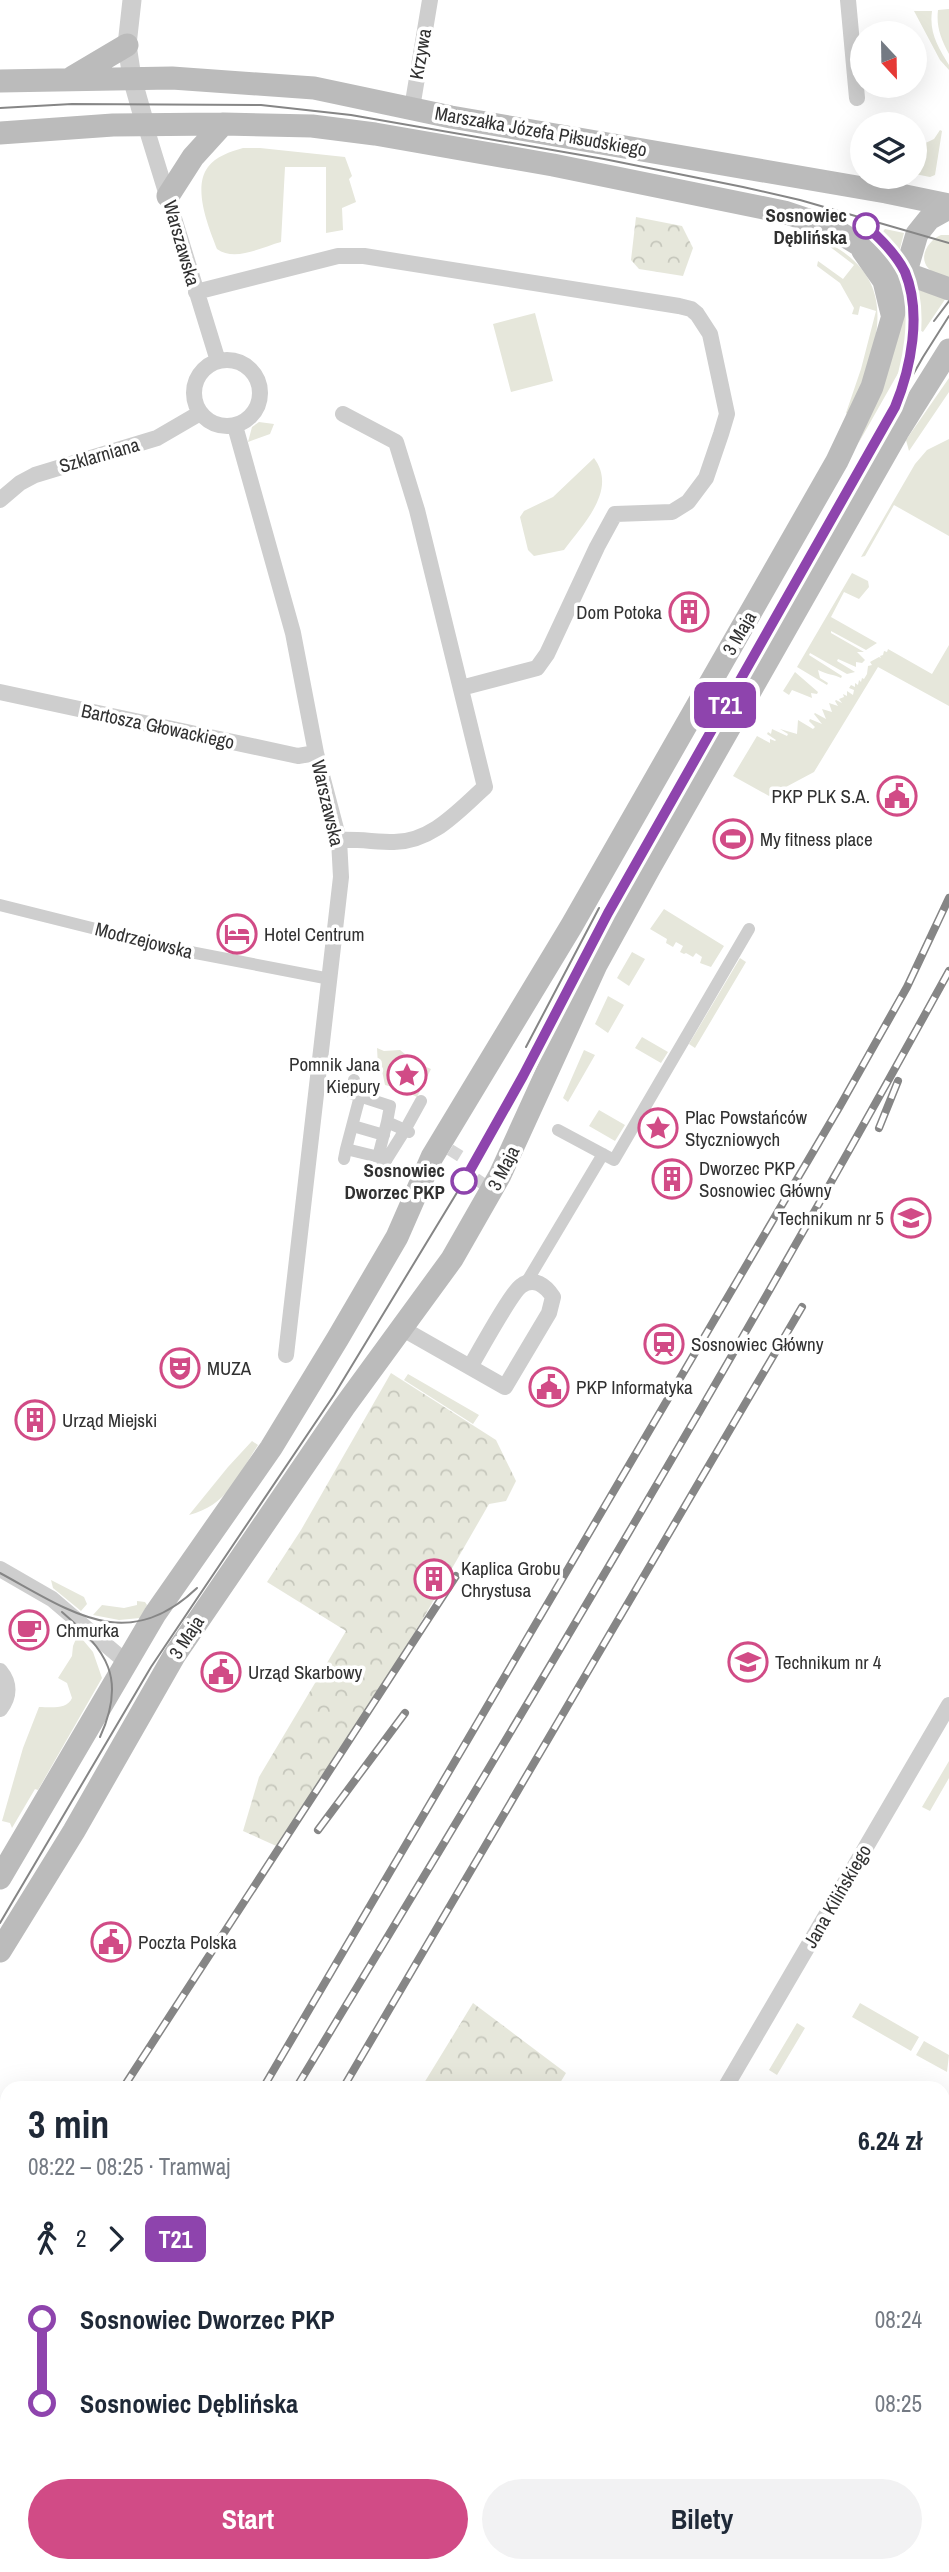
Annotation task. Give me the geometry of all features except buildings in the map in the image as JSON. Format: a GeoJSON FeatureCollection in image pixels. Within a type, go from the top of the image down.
{"type":"FeatureCollection","features":[{"type":"Feature","properties":{"kind":"main road"},"geometry":{"type":"LineString","coordinates":[[70,78],[128,45]]}},
{"type":"Feature","properties":{"kind":"main road","name":"Marszałka Józefa Piłsudskiego"},"geometry":{"type":"LineString","coordinates":[[0,81],[70,78],[205,79],[314,88],[451,117],[886,191],[949,206]]}},
{"type":"Feature","properties":{"kind":"main road","name":"Marszałka Józefa Piłsudskiego"},"geometry":{"type":"LineString","coordinates":[[0,133],[145,124],[312,126],[553,165],[785,212],[832,228],[905,273],[949,289]]}},
{"type":"Feature","properties":{"kind":"main road"},"geometry":{"type":"LineString","coordinates":[[168,197],[193,157],[223,124]]}},
{"type":"Feature","properties":{"kind":"main road","name":"3 Maja"},"geometry":{"type":"LineString","coordinates":[[0,1878],[160,1606],[271,1448],[397,1237],[432,1157],[572,925],[837,461],[872,387],[917,234],[929,219],[949,206]]}},
{"type":"Feature","properties":{"kind":"main road"},"geometry":{"type":"LineString","coordinates":[[857,243],[884,281],[893,317]]}},
{"type":"Feature","properties":{"kind":"main road","name":"3 Maja"},"geometry":{"type":"LineString","coordinates":[[0,1951],[74,1831],[173,1656],[344,1407],[452,1259],[500,1175],[596,965],[897,433],[949,350]]}},
{"type":"Feature","properties":{"kind":"street"},"geometry":{"type":"LineString","coordinates":[[132,0],[128,45],[132,78],[145,124]]}},
{"type":"Feature","properties":{"kind":"street","name":"Krzywa"},"geometry":{"type":"LineString","coordinates":[[412,108],[430,0]]}},
{"type":"Feature","properties":{"kind":"street"},"geometry":{"type":"LineString","coordinates":[[848,0],[850,22]]}},
{"type":"Feature","properties":{"kind":"street","name":"Warszawska"},"geometry":{"type":"LineString","coordinates":[[145,124],[218,361]]}},
{"type":"Feature","properties":{"kind":"street"},"geometry":{"type":"LineString","coordinates":[[196,292],[338,256],[364,256],[691,309],[702,319],[710,334],[727,414],[706,478],[688,502],[672,512],[615,514],[547,654],[537,668],[461,688]]}},
{"type":"Feature","properties":{"kind":"street"},"geometry":{"type":"LineString","coordinates":[[218,361],[242,363],[259,381],[261,394],[258,406],[245,422],[235,426],[216,425],[200,413],[194,393],[201,373],[218,361]]}},
{"type":"Feature","properties":{"kind":"street","name":"Szklarniana"},"geometry":{"type":"LineString","coordinates":[[0,500],[35,475],[157,438],[200,413]]}},
{"type":"Feature","properties":{"kind":"street"},"geometry":{"type":"LineString","coordinates":[[340,840],[397,842],[422,836],[438,829],[485,787],[417,510],[396,442],[343,414]]}},
{"type":"Feature","properties":{"kind":"street","name":"Warszawska"},"geometry":{"type":"LineString","coordinates":[[235,426],[293,633],[316,753],[340,840],[341,877],[286,1355]]}},
{"type":"Feature","properties":{"kind":"street","name":"Bartosza Głowackiego"},"geometry":{"type":"LineString","coordinates":[[0,692],[298,756],[316,753]]}},
{"type":"Feature","properties":{"kind":"street","name":"Modrzejowska"},"geometry":{"type":"LineString","coordinates":[[0,905],[180,950],[330,979]]}},
{"type":"Feature","properties":{"kind":"street"},"geometry":{"type":"LineString","coordinates":[[558,1130],[614,1160],[749,929]]}},
{"type":"Feature","properties":{"kind":"street"},"geometry":{"type":"LineString","coordinates":[[354,1080],[352,1126],[345,1154],[382,1158]]}},
{"type":"Feature","properties":{"kind":"street"},"geometry":{"type":"LineString","coordinates":[[355,1100],[390,1105],[378,1173]]}},
{"type":"Feature","properties":{"kind":"street"},"geometry":{"type":"LineString","coordinates":[[382,1158],[407,1130],[421,1101]]}},
{"type":"Feature","properties":{"kind":"street"},"geometry":{"type":"LineString","coordinates":[[352,1126],[407,1130]]}},
{"type":"Feature","properties":{"kind":"street"},"geometry":{"type":"LineString","coordinates":[[526,1283],[603,1154]]}},
{"type":"Feature","properties":{"kind":"street"},"geometry":{"type":"LineString","coordinates":[[403,1329],[505,1387],[552,1305],[553,1297],[541,1283],[526,1283],[517,1288],[470,1367]]}},
{"type":"Feature","properties":{"kind":"street"},"geometry":{"type":"LineString","coordinates":[[0,1569],[52,1599],[126,1662]]}},
{"type":"Feature","properties":{"kind":"street"},"geometry":{"type":"LineString","coordinates":[[0,1671],[7,1682],[8,1691],[0,1709]]}},
{"type":"Feature","properties":{"kind":"street","name":"Jana Kilińskiego"},"geometry":{"type":"LineString","coordinates":[[730,2081],[949,1705]]}},
{"type":"Feature","properties":{"kind":"green space"},"geometry":{"type":"Polygon","coordinates":[[[949,9],[949,54],[940,33],[938,10],[949,9]]]}},
{"type":"Feature","properties":{"kind":"green space"},"geometry":{"type":"Polygon","coordinates":[[[914,11],[932,11],[933,33],[949,70],[940,60],[928,37],[928,21],[919,21],[914,11]]]}},
{"type":"Feature","properties":{"kind":"green space"},"geometry":{"type":"Polygon","coordinates":[[[940,130],[942,131],[935,175],[930,177],[927,176],[927,142],[934,139],[940,130]]]}},
{"type":"Feature","properties":{"kind":"green space"},"geometry":{"type":"Polygon","coordinates":[[[243,148],[345,157],[352,176],[349,179],[356,202],[342,208],[343,230],[326,233],[326,167],[285,167],[281,242],[240,254],[224,253],[217,249],[204,208],[203,176],[215,160],[243,148]]]}},
{"type":"Feature","properties":{"kind":"green space"},"geometry":{"type":"Polygon","coordinates":[[[636,217],[682,226],[693,248],[683,276],[639,269],[631,260],[636,217]]]}},
{"type":"Feature","properties":{"kind":"green space"},"geometry":{"type":"Polygon","coordinates":[[[885,229],[904,233],[898,256],[880,235],[885,229]]]}},
{"type":"Feature","properties":{"kind":"green space"},"geometry":{"type":"Polygon","coordinates":[[[941,235],[949,235],[949,278],[930,270],[924,258],[929,244],[941,235]]]}},
{"type":"Feature","properties":{"kind":"green space"},"geometry":{"type":"Polygon","coordinates":[[[830,244],[853,260],[868,279],[876,299],[877,321],[874,344],[849,415],[846,413],[876,311],[860,306],[858,315],[852,314],[854,308],[840,283],[817,266],[818,261],[843,279],[854,265],[829,246],[830,244]]]}},
{"type":"Feature","properties":{"kind":"green space"},"geometry":{"type":"Polygon","coordinates":[[[912,288],[946,298],[923,332],[918,329],[916,300],[912,288]]]}},
{"type":"Feature","properties":{"kind":"green space"},"geometry":{"type":"Polygon","coordinates":[[[907,303],[908,336],[905,361],[858,444],[883,386],[907,303]]]}},
{"type":"Feature","properties":{"kind":"green space"},"geometry":{"type":"Polygon","coordinates":[[[535,313],[553,381],[511,392],[493,324],[535,313]]]}},
{"type":"Feature","properties":{"kind":"green space"},"geometry":{"type":"Polygon","coordinates":[[[949,378],[949,392],[909,451],[906,440],[949,378]]]}},
{"type":"Feature","properties":{"kind":"green space"},"geometry":{"type":"Polygon","coordinates":[[[259,422],[274,424],[270,434],[248,442],[252,427],[259,422]]]}},
{"type":"Feature","properties":{"kind":"green space"},"geometry":{"type":"Polygon","coordinates":[[[949,439],[949,536],[894,505],[865,556],[861,557],[915,464],[927,450],[949,439]]]}},
{"type":"Feature","properties":{"kind":"green space"},"geometry":{"type":"Polygon","coordinates":[[[594,458],[602,482],[600,494],[588,518],[564,550],[534,556],[528,550],[520,517],[524,511],[553,497],[594,458]]]}},
{"type":"Feature","properties":{"kind":"green space"},"geometry":{"type":"Polygon","coordinates":[[[852,573],[868,581],[869,587],[859,599],[844,592],[831,617],[877,643],[866,650],[831,631],[864,652],[857,652],[865,660],[862,663],[856,662],[856,667],[838,659],[837,661],[855,672],[847,674],[810,653],[809,655],[842,676],[841,678],[818,670],[820,678],[828,683],[827,685],[797,667],[852,573]]]}},
{"type":"Feature","properties":{"kind":"green space"},"geometry":{"type":"Polygon","coordinates":[[[949,645],[949,706],[878,667],[814,772],[769,796],[733,776],[757,736],[770,743],[770,739],[776,740],[767,734],[771,734],[772,729],[787,736],[788,734],[780,729],[797,734],[798,720],[813,729],[815,727],[810,719],[822,724],[814,714],[826,719],[822,709],[832,712],[829,703],[838,706],[835,701],[842,703],[839,699],[844,697],[843,694],[847,696],[847,691],[853,695],[854,690],[849,688],[851,685],[855,687],[855,683],[858,685],[859,680],[861,682],[862,678],[864,679],[868,666],[872,665],[870,662],[881,658],[884,651],[887,652],[888,649],[932,674],[949,645]]]}},
{"type":"Feature","properties":{"kind":"green space"},"geometry":{"type":"Polygon","coordinates":[[[795,672],[818,692],[817,694],[811,693],[812,698],[792,690],[789,695],[783,691],[795,672]]]}},
{"type":"Feature","properties":{"kind":"green space"},"geometry":{"type":"Polygon","coordinates":[[[664,909],[724,946],[711,967],[700,963],[702,957],[696,953],[693,957],[680,952],[683,946],[676,942],[673,947],[666,943],[667,939],[650,929],[664,909]]]}},
{"type":"Feature","properties":{"kind":"green space"},"geometry":{"type":"Polygon","coordinates":[[[632,952],[645,959],[629,986],[617,978],[632,952]]]}},
{"type":"Feature","properties":{"kind":"green space"},"geometry":{"type":"Polygon","coordinates":[[[740,958],[746,962],[695,1048],[689,1044],[740,958]]]}},
{"type":"Feature","properties":{"kind":"green space"},"geometry":{"type":"Polygon","coordinates":[[[608,996],[624,1005],[608,1033],[595,1024],[608,996]]]}},
{"type":"Feature","properties":{"kind":"green space"},"geometry":{"type":"Polygon","coordinates":[[[642,1037],[668,1052],[661,1063],[635,1048],[642,1037]]]}},
{"type":"Feature","properties":{"kind":"green space"},"geometry":{"type":"Polygon","coordinates":[[[377,1048],[384,1051],[400,1050],[409,1060],[431,1069],[417,1097],[402,1090],[406,1079],[413,1073],[406,1069],[401,1075],[404,1078],[401,1089],[385,1085],[381,1066],[378,1066],[377,1048]]]}},
{"type":"Feature","properties":{"kind":"green space"},"geometry":{"type":"Polygon","coordinates":[[[584,1050],[595,1055],[568,1102],[563,1098],[584,1050]]]}},
{"type":"Feature","properties":{"kind":"green space"},"geometry":{"type":"Polygon","coordinates":[[[599,1110],[625,1125],[615,1141],[589,1126],[599,1110]]]}},
{"type":"Feature","properties":{"kind":"green space"},"geometry":{"type":"Polygon","coordinates":[[[391,1373],[496,1440],[516,1481],[506,1501],[489,1504],[424,1617],[283,1849],[243,1831],[259,1777],[346,1631],[267,1582],[301,1530],[391,1373]]]}},
{"type":"Feature","properties":{"kind":"green space"},"geometry":{"type":"Polygon","coordinates":[[[408,1374],[479,1415],[473,1424],[404,1380],[408,1374]]]}},
{"type":"Feature","properties":{"kind":"green space"},"geometry":{"type":"Polygon","coordinates":[[[252,1441],[258,1445],[230,1488],[213,1504],[189,1515],[228,1467],[252,1441]]]}},
{"type":"Feature","properties":{"kind":"green space"},"geometry":{"type":"Polygon","coordinates":[[[51,1580],[84,1597],[87,1604],[81,1611],[53,1588],[51,1580]]]}},
{"type":"Feature","properties":{"kind":"green space"},"geometry":{"type":"Polygon","coordinates":[[[137,1601],[147,1605],[140,1618],[119,1620],[93,1615],[102,1605],[124,1608],[137,1605],[137,1601]]]}},
{"type":"Feature","properties":{"kind":"green space"},"geometry":{"type":"Polygon","coordinates":[[[78,1634],[93,1652],[102,1678],[38,1790],[35,1789],[12,1828],[10,1823],[2,1821],[23,1748],[39,1707],[62,1706],[72,1698],[67,1683],[58,1678],[72,1656],[78,1634]]]}},
{"type":"Feature","properties":{"kind":"green space"},"geometry":{"type":"Polygon","coordinates":[[[949,1761],[949,1778],[930,1811],[922,1807],[949,1761]]]}},
{"type":"Feature","properties":{"kind":"green space"},"geometry":{"type":"Polygon","coordinates":[[[473,2003],[566,2073],[561,2081],[425,2081],[473,2003]]]}},
{"type":"Feature","properties":{"kind":"green space"},"geometry":{"type":"Polygon","coordinates":[[[860,2003],[919,2037],[911,2051],[852,2017],[860,2003]]]}},
{"type":"Feature","properties":{"kind":"green space"},"geometry":{"type":"Polygon","coordinates":[[[797,2023],[805,2028],[777,2075],[769,2070],[797,2023]]]}},
{"type":"Feature","properties":{"kind":"green space"},"geometry":{"type":"Polygon","coordinates":[[[924,2041],[949,2055],[947,2072],[916,2055],[924,2041]]]}},
{"type":"Feature","properties":{"kind":"tunnel"},"geometry":{"type":"LineString","coordinates":[[452,1158],[460,1145]]}},
{"type":"Feature","properties":{"kind":"tunnel"},"geometry":{"type":"LineString","coordinates":[[477,1187],[484,1177]]}},
{"type":"Feature","properties":{"kind":"tram line"},"geometry":{"type":"LineString","coordinates":[[0,108],[72,104],[261,105],[351,115],[604,159],[743,187],[800,200],[949,243]]}},
{"type":"Feature","properties":{"kind":"tram line"},"geometry":{"type":"LineString","coordinates":[[856,221],[890,251],[909,289],[913,333],[907,378]]}},
{"type":"Feature","properties":{"kind":"tram line","name":"T21"},"geometry":{"type":"LineString","coordinates":[[464,1181],[523,1076],[608,913],[895,407],[910,363],[912,307],[905,273],[887,245],[866,226]]}},
{"type":"Feature","properties":{"kind":"tram line"},"geometry":{"type":"LineString","coordinates":[[934,321],[949,301]]}},
{"type":"Feature","properties":{"kind":"tram line"},"geometry":{"type":"LineString","coordinates":[[0,1923],[151,1667],[334,1395],[464,1181],[523,1076],[608,913],[923,357],[949,316]]}},
{"type":"Feature","properties":{"kind":"tram line"},"geometry":{"type":"LineString","coordinates":[[526,1047],[599,908]]}},
{"type":"Feature","properties":{"kind":"tram line"},"geometry":{"type":"LineString","coordinates":[[0,1573],[75,1612],[98,1620],[122,1623],[147,1619],[171,1608],[197,1588]]}},
{"type":"Feature","properties":{"kind":"tram line"},"geometry":{"type":"LineString","coordinates":[[62,1612],[91,1640],[108,1667],[112,1698],[100,1737]]}},
{"type":"Feature","properties":{"kind":"railway"},"geometry":{"type":"LineString","coordinates":[[267,2081],[840,1106],[907,987],[949,898]]}},
{"type":"Feature","properties":{"kind":"railway"},"geometry":{"type":"LineString","coordinates":[[300,2081],[628,1533],[791,1253],[949,971]]}},
{"type":"Feature","properties":{"kind":"railway"},"geometry":{"type":"LineString","coordinates":[[879,1128],[898,1081]]}},
{"type":"Feature","properties":{"kind":"railway"},"geometry":{"type":"LineString","coordinates":[[347,2081],[802,1307]]}},
{"type":"Feature","properties":{"kind":"railway"},"geometry":{"type":"LineString","coordinates":[[128,2081],[456,1576]]}},
{"type":"Feature","properties":{"kind":"railway"},"geometry":{"type":"LineString","coordinates":[[318,1830],[405,1713]]}},
{"type":"Feature","properties":{"kind":"place","name":"Sosnowiec Dęblińska"},"geometry":{"type":"Point","coordinates":[866,226]}},
{"type":"Feature","properties":{"kind":"place","name":"Dom Potoka"},"geometry":{"type":"Point","coordinates":[689,612]}},
{"type":"Feature","properties":{"kind":"place","name":"PKP PLK S.A."},"geometry":{"type":"Point","coordinates":[897,796]}},
{"type":"Feature","properties":{"kind":"place","name":"My fitness place"},"geometry":{"type":"Point","coordinates":[733,839]}},
{"type":"Feature","properties":{"kind":"place","name":"Hotel Centrum"},"geometry":{"type":"Point","coordinates":[237,934]}},
{"type":"Feature","properties":{"kind":"place","name":"Pomnik Jana Kiepury"},"geometry":{"type":"Point","coordinates":[407,1075]}},
{"type":"Feature","properties":{"kind":"place","name":"Plac Powstańców Styczniowych"},"geometry":{"type":"Point","coordinates":[658,1128]}},
{"type":"Feature","properties":{"kind":"place","name":"Dworzec PKP Sosnowiec Główny"},"geometry":{"type":"Point","coordinates":[672,1179]}},
{"type":"Feature","properties":{"kind":"place","name":"Sosnowiec Dworzec PKP"},"geometry":{"type":"Point","coordinates":[464,1181]}},
{"type":"Feature","properties":{"kind":"place","name":"Technikum nr 5"},"geometry":{"type":"Point","coordinates":[911,1218]}},
{"type":"Feature","properties":{"kind":"place","name":"Sosnowiec Główny"},"geometry":{"type":"Point","coordinates":[664,1344]}},
{"type":"Feature","properties":{"kind":"place","name":"MUZA"},"geometry":{"type":"Point","coordinates":[180,1368]}},
{"type":"Feature","properties":{"kind":"place","name":"PKP Informatyka"},"geometry":{"type":"Point","coordinates":[549,1387]}},
{"type":"Feature","properties":{"kind":"place","name":"Urząd Miejski"},"geometry":{"type":"Point","coordinates":[35,1420]}},
{"type":"Feature","properties":{"kind":"place","name":"Kaplica Grobu Chrystusa"},"geometry":{"type":"Point","coordinates":[434,1579]}},
{"type":"Feature","properties":{"kind":"place","name":"Chmurka"},"geometry":{"type":"Point","coordinates":[29,1630]}},
{"type":"Feature","properties":{"kind":"place","name":"Technikum nr 4"},"geometry":{"type":"Point","coordinates":[748,1662]}},
{"type":"Feature","properties":{"kind":"place","name":"Urząd Skarbowy"},"geometry":{"type":"Point","coordinates":[221,1672]}},
{"type":"Feature","properties":{"kind":"place","name":"Poczta Polska"},"geometry":{"type":"Point","coordinates":[111,1942]}}]}
